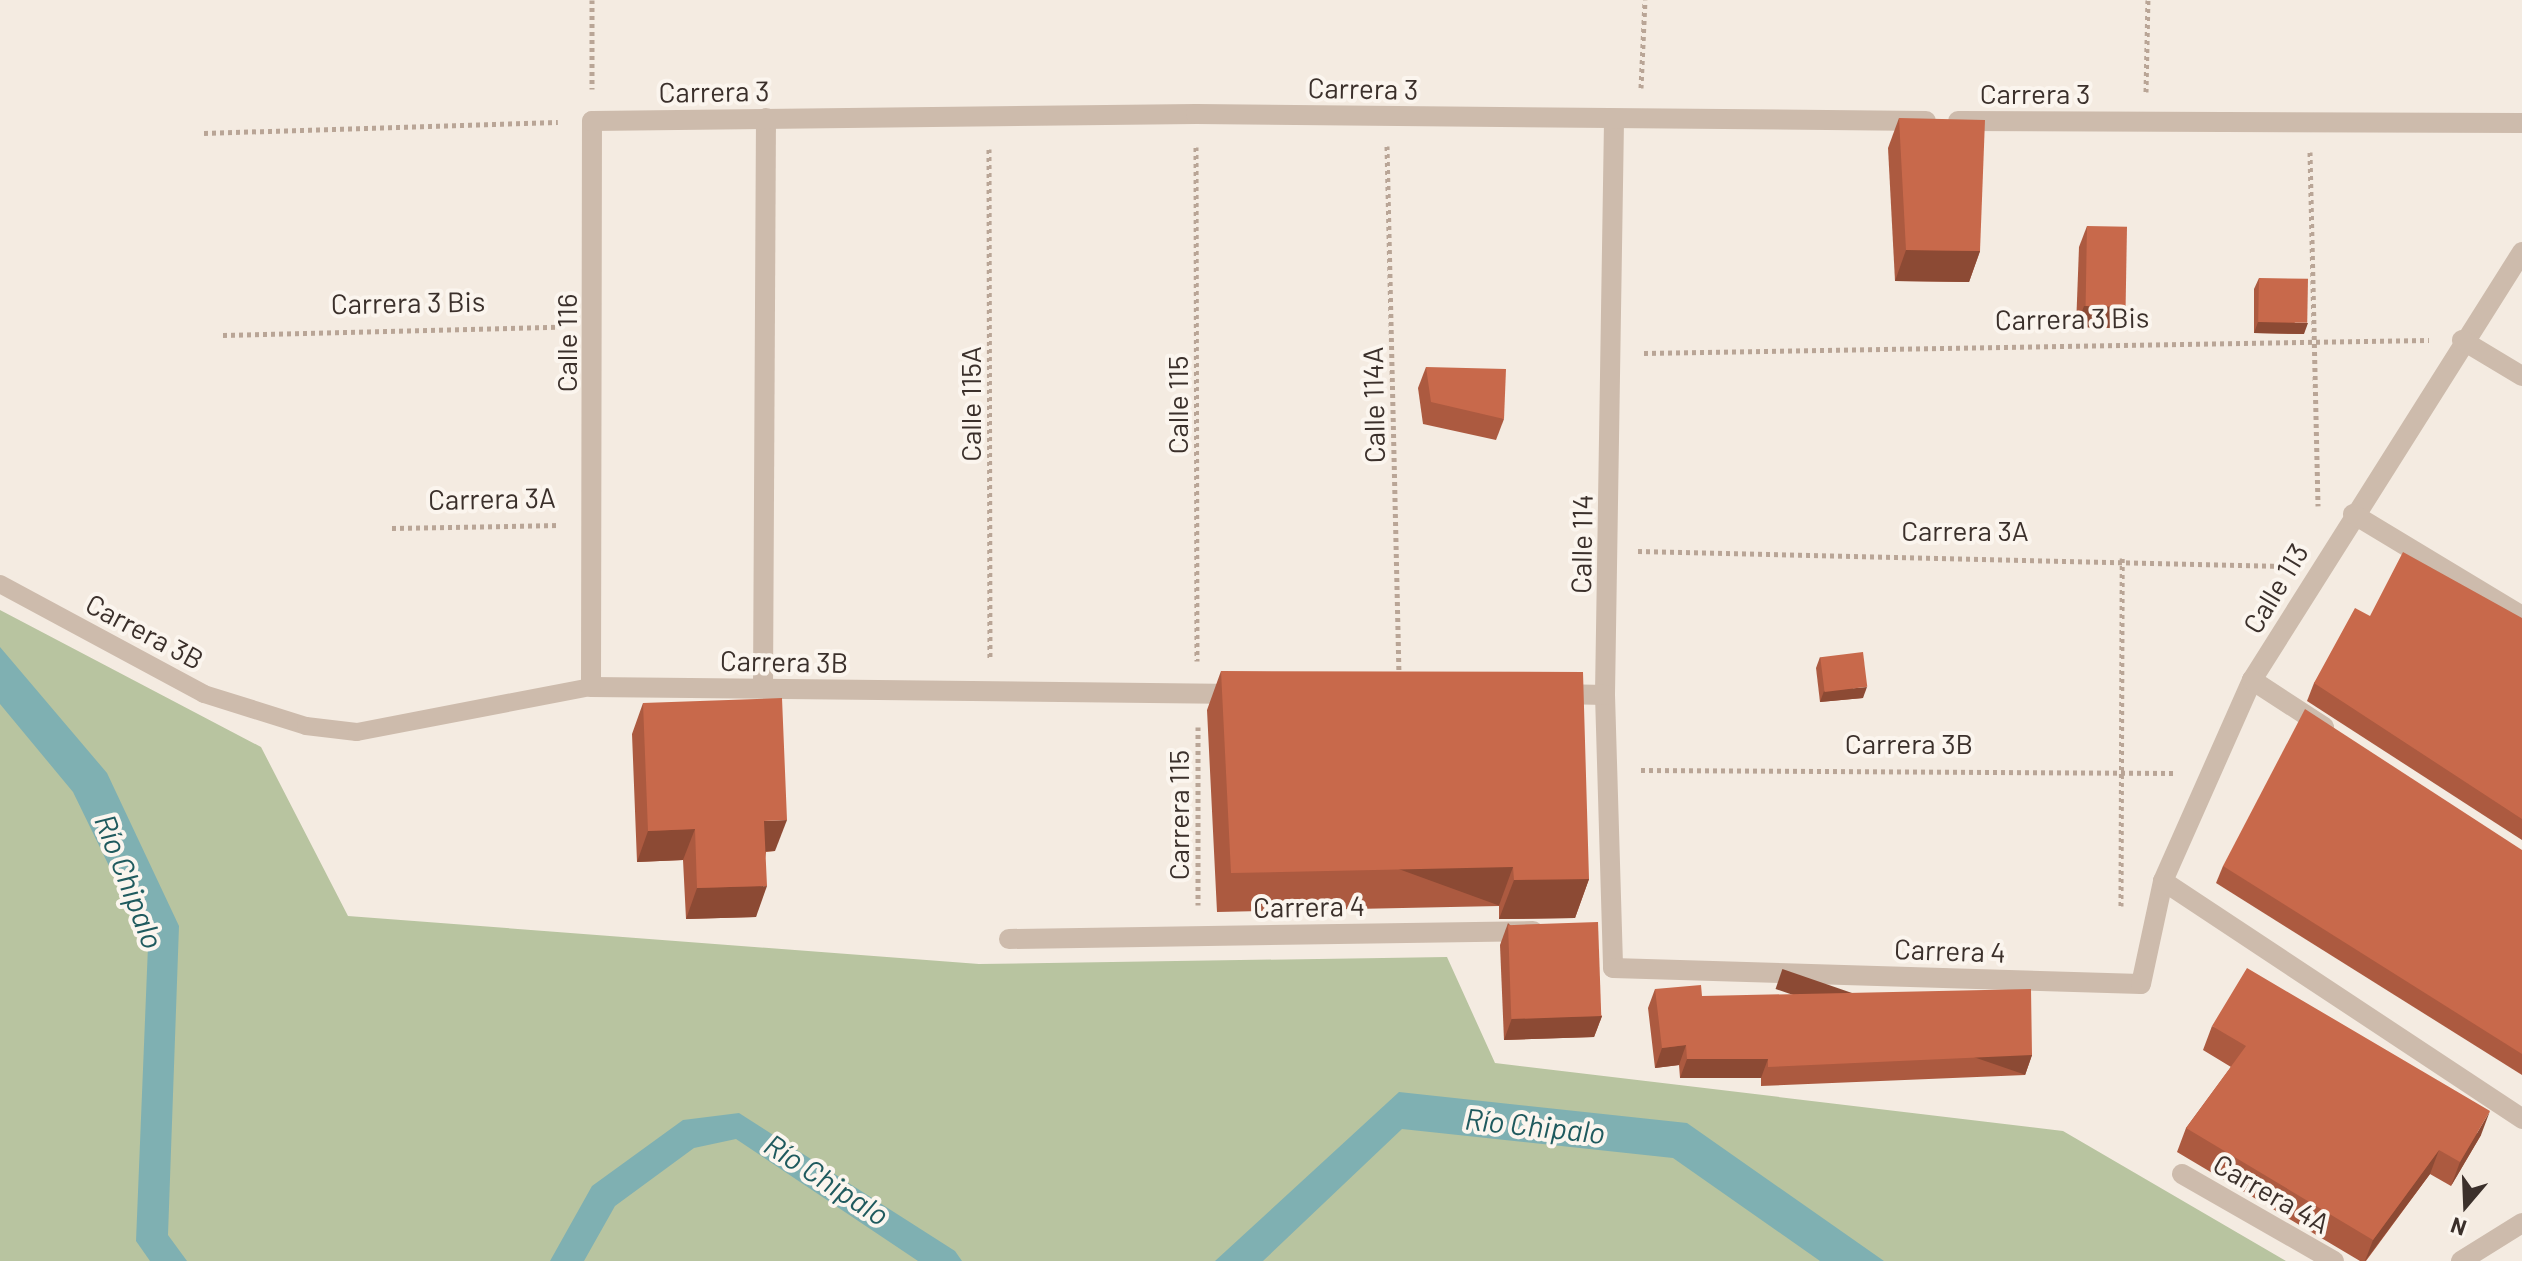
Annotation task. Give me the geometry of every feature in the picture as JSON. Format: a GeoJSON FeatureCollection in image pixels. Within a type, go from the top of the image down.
{"type":"FeatureCollection","features":[{"type":"Feature","properties":{"kind":"street","name":"Carrera 3"},"geometry":{"type":"LineString","coordinates":[[592,121],[1196,114],[1614,121],[2522,123]]}},
{"type":"Feature","properties":{"kind":"street"},"geometry":{"type":"LineString","coordinates":[[763,688],[766,118]]}},
{"type":"Feature","properties":{"kind":"street","name":"Calle 116"},"geometry":{"type":"LineString","coordinates":[[591,687],[592,121]]}},
{"type":"Feature","properties":{"kind":"street","name":"Calle 114"},"geometry":{"type":"LineString","coordinates":[[1613,968],[1602,930],[1608,769],[1605,695],[1614,353],[1614,121]]}},
{"type":"Feature","properties":{"kind":"street","name":"Calle 113"},"geometry":{"type":"LineString","coordinates":[[2141,984],[2163,881],[2252,680],[2462,340],[2522,252]]}},
{"type":"Feature","properties":{"kind":"street"},"geometry":{"type":"LineString","coordinates":[[2462,340],[2522,376]]}},
{"type":"Feature","properties":{"kind":"street"},"geometry":{"type":"LineString","coordinates":[[2353,514],[2522,616]]}},
{"type":"Feature","properties":{"kind":"street"},"geometry":{"type":"LineString","coordinates":[[2252,680],[2342,739]]}},
{"type":"Feature","properties":{"kind":"street","name":"Carrera 3B"},"geometry":{"type":"LineString","coordinates":[[591,687],[1260,694]]}},
{"type":"Feature","properties":{"kind":"street"},"geometry":{"type":"LineString","coordinates":[[1542,694],[1605,695]]}},
{"type":"Feature","properties":{"kind":"street"},"geometry":{"type":"LineString","coordinates":[[2163,881],[2522,1119]]}},
{"type":"Feature","properties":{"kind":"street","name":"Carrera 4"},"geometry":{"type":"LineString","coordinates":[[1009,939],[1563,930]]}},
{"type":"Feature","properties":{"kind":"street","name":"Carrera 4"},"geometry":{"type":"LineString","coordinates":[[1613,968],[2141,984]]}},
{"type":"Feature","properties":{"kind":"street","name":"Carrera 4A"},"geometry":{"type":"LineString","coordinates":[[2182,1174],[2334,1261]]}},
{"type":"Feature","properties":{"kind":"street"},"geometry":{"type":"LineString","coordinates":[[2461,1261],[2522,1223]]}},
{"type":"Feature","properties":{"kind":"lane","name":"Carrera 3B"},"geometry":{"type":"LineString","coordinates":[[0,584],[204,694],[306,726],[357,732],[591,687]]}},
{"type":"Feature","properties":{"kind":"path"},"geometry":{"type":"LineString","coordinates":[[204,133],[592,121],[592,0]]}},
{"type":"Feature","properties":{"kind":"path"},"geometry":{"type":"LineString","coordinates":[[1640,121],[1645,0]]}},
{"type":"Feature","properties":{"kind":"path"},"geometry":{"type":"LineString","coordinates":[[2145,121],[2148,0]]}},
{"type":"Feature","properties":{"kind":"path","name":"Calle 115"},"geometry":{"type":"LineString","coordinates":[[1196,114],[1198,695]]}},
{"type":"Feature","properties":{"kind":"path","name":"Calle 114A"},"geometry":{"type":"LineString","coordinates":[[1386,116],[1399,693]]}},
{"type":"Feature","properties":{"kind":"path","name":"Calle 115A"},"geometry":{"type":"LineString","coordinates":[[989,117],[990,692]]}},
{"type":"Feature","properties":{"kind":"path"},"geometry":{"type":"LineString","coordinates":[[2309,121],[2320,568]]}},
{"type":"Feature","properties":{"kind":"path","name":"Carrera 3 Bis"},"geometry":{"type":"LineString","coordinates":[[223,335],[594,326]]}},
{"type":"Feature","properties":{"kind":"path","name":"Carrera 3 Bis"},"geometry":{"type":"LineString","coordinates":[[1614,353],[2462,340]]}},
{"type":"Feature","properties":{"kind":"path","name":"Carrera 3A"},"geometry":{"type":"LineString","coordinates":[[392,528],[592,524]]}},
{"type":"Feature","properties":{"kind":"path","name":"Carrera 3A"},"geometry":{"type":"LineString","coordinates":[[1609,550],[2122,558],[2320,568]]}},
{"type":"Feature","properties":{"kind":"path"},"geometry":{"type":"LineString","coordinates":[[2121,923],[2122,558]]}},
{"type":"Feature","properties":{"kind":"path","name":"Carrera 115"},"geometry":{"type":"LineString","coordinates":[[1198,695],[1198,935]]}},
{"type":"Feature","properties":{"kind":"path","name":"Carrera 3B"},"geometry":{"type":"LineString","coordinates":[[1608,769],[2211,773]]}},
{"type":"Feature","properties":{"kind":"green space"},"geometry":{"type":"Polygon","coordinates":[[[0,610],[261,747],[348,916],[979,964],[1447,957],[1495,1063],[2063,1131],[2286,1261],[0,1261],[0,610]]]}},
{"type":"Feature","properties":{"kind":"water","name":"Río Chipalo"},"geometry":{"type":"Polygon","coordinates":[[[0,647],[107,773],[179,926],[168,1235],[187,1261],[150,1261],[136,1241],[148,946],[73,792],[0,704],[0,647]]]}},
{"type":"Feature","properties":{"kind":"water","name":"Río Chipalo"},"geometry":{"type":"Polygon","coordinates":[[[1399,1092],[1687,1123],[1884,1261],[1820,1261],[1673,1158],[1402,1129],[1263,1261],[1215,1261],[1399,1092]]]}},
{"type":"Feature","properties":{"kind":"water","name":"Río Chipalo"},"geometry":{"type":"Polygon","coordinates":[[[739,1113],[955,1251],[962,1261],[918,1261],[736,1139],[694,1148],[615,1206],[584,1261],[550,1261],[592,1186],[683,1120],[739,1113]]]}},
{"type":"Feature","properties":{"kind":"building"},"geometry":{"type":"Polygon","coordinates":[[[1899,118],[1985,120],[1980,251],[1906,250],[1899,118]]]}},
{"type":"Feature","properties":{"kind":"building"},"geometry":{"type":"Polygon","coordinates":[[[2087,226],[2127,227],[2126,307],[2086,306],[2087,226]]]}},
{"type":"Feature","properties":{"kind":"building"},"geometry":{"type":"Polygon","coordinates":[[[2259,278],[2308,279],[2307,323],[2258,322],[2259,278]]]}},
{"type":"Feature","properties":{"kind":"building"},"geometry":{"type":"Polygon","coordinates":[[[1426,367],[1506,369],[1504,419],[1431,402],[1426,367]]]}},
{"type":"Feature","properties":{"kind":"building"},"geometry":{"type":"Polygon","coordinates":[[[2403,552],[2522,618],[2522,819],[2314,683],[2355,608],[2370,616],[2403,552]]]}},
{"type":"Feature","properties":{"kind":"building"},"geometry":{"type":"Polygon","coordinates":[[[1863,652],[1867,687],[1825,692],[1820,657],[1863,652]]]}},
{"type":"Feature","properties":{"kind":"building"},"geometry":{"type":"Polygon","coordinates":[[[1221,671],[1583,672],[1589,879],[1514,880],[1513,867],[1231,873],[1221,671]]]}},
{"type":"Feature","properties":{"kind":"building"},"geometry":{"type":"Polygon","coordinates":[[[782,698],[787,820],[764,821],[767,886],[697,888],[695,829],[648,831],[643,703],[782,698]]]}},
{"type":"Feature","properties":{"kind":"building"},"geometry":{"type":"Polygon","coordinates":[[[2305,709],[2522,850],[2522,1054],[2223,866],[2305,709]]]}},
{"type":"Feature","properties":{"kind":"building"},"geometry":{"type":"Polygon","coordinates":[[[1598,922],[1601,1016],[1511,1019],[1508,925],[1598,922]]]}},
{"type":"Feature","properties":{"kind":"building"},"geometry":{"type":"Polygon","coordinates":[[[2247,968],[2490,1111],[2460,1162],[2439,1150],[2373,1240],[2186,1128],[2246,1046],[2212,1026],[2247,968]]]}},
{"type":"Feature","properties":{"kind":"building"},"geometry":{"type":"Polygon","coordinates":[[[1701,985],[1702,996],[2031,989],[2032,1055],[1768,1067],[1768,1059],[1687,1059],[1686,1045],[1662,1048],[1655,989],[1701,985]]]}}]}
